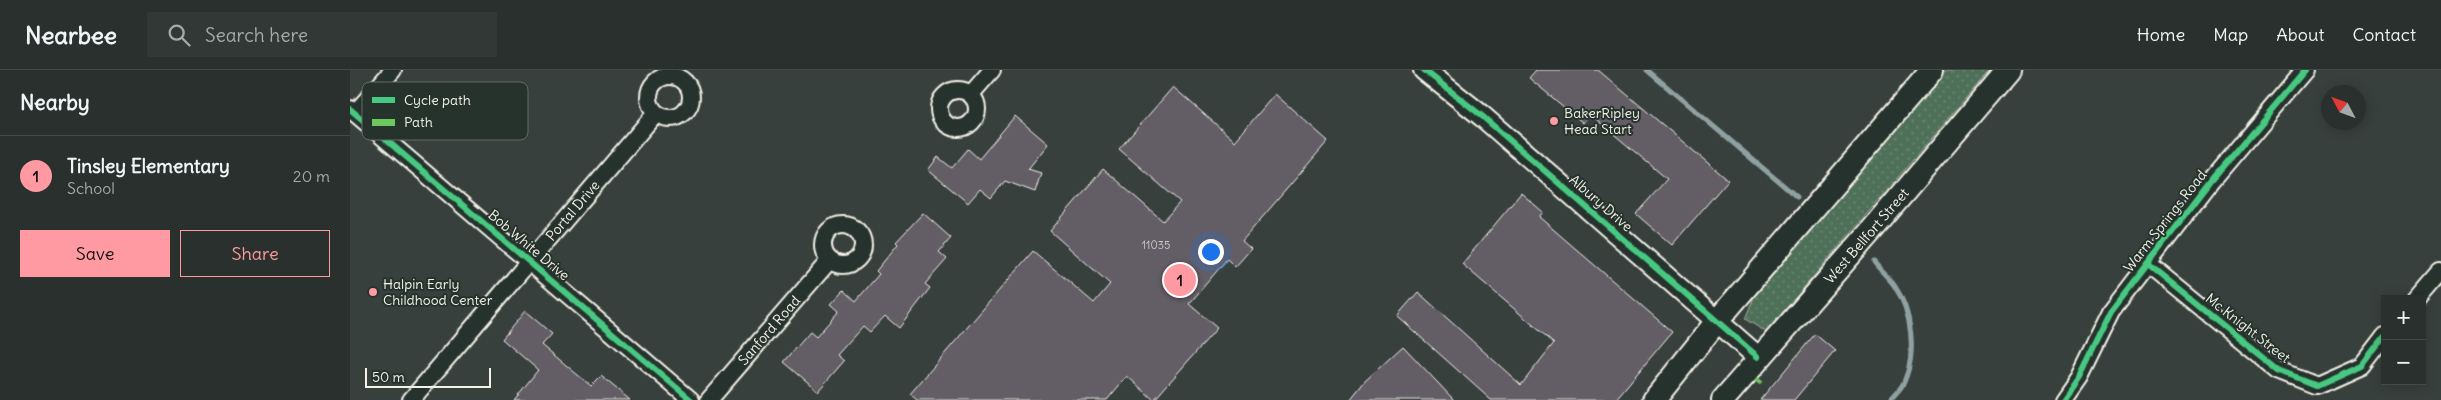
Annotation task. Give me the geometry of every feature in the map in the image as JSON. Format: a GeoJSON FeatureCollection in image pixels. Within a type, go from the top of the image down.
{"type":"FeatureCollection","features":[{"type":"Feature","properties":{"kind":"main road"},"geometry":{"type":"LineString","coordinates":[[1654,400],[1717,321],[1932,70]]}},
{"type":"Feature","properties":{"kind":"main road","name":"West Bellfort Street"},"geometry":{"type":"LineString","coordinates":[[1723,400],[1758,357],[1872,231],[2008,70]]}},
{"type":"Feature","properties":{"kind":"street"},"geometry":{"type":"LineString","coordinates":[[381,82],[393,70]]}},
{"type":"Feature","properties":{"kind":"street"},"geometry":{"type":"LineString","coordinates":[[971,94],[992,70]]}},
{"type":"Feature","properties":{"kind":"street","name":"Albury Drive"},"geometry":{"type":"LineString","coordinates":[[1424,70],[1482,116],[1758,357]]}},
{"type":"Feature","properties":{"kind":"street","name":"Warm Springs Road"},"geometry":{"type":"LineString","coordinates":[[2063,400],[2079,377],[2111,312],[2213,179],[2305,70]]}},
{"type":"Feature","properties":{"kind":"street"},"geometry":{"type":"LineString","coordinates":[[353,111],[362,102]]}},
{"type":"Feature","properties":{"kind":"street","name":"Portal Drive"},"geometry":{"type":"LineString","coordinates":[[411,400],[656,113]]}},
{"type":"Feature","properties":{"kind":"street","name":"Bob White Drive"},"geometry":{"type":"LineString","coordinates":[[387,140],[691,400]]}},
{"type":"Feature","properties":{"kind":"street","name":"Sanford Road"},"geometry":{"type":"LineString","coordinates":[[709,400],[829,261]]}},
{"type":"Feature","properties":{"kind":"street","name":"Mc Knight Street"},"geometry":{"type":"LineString","coordinates":[[2148,264],[2278,371],[2317,386],[2362,366],[2382,340]]}},
{"type":"Feature","properties":{"kind":"street"},"geometry":{"type":"LineString","coordinates":[[2420,295],[2441,271]]}},
{"type":"Feature","properties":{"kind":"green space"},"geometry":{"type":"Polygon","coordinates":[[[1945,70],[1990,70],[1766,332],[1745,319],[1754,297],[1945,70]]]}},
{"type":"Feature","properties":{"kind":"building"},"geometry":{"type":"Polygon","coordinates":[[[1536,70],[1598,70],[1728,180],[1672,245],[1636,214],[1667,179],[1590,114],[1583,123],[1529,78],[1536,70]]]}},
{"type":"Feature","properties":{"kind":"building"},"geometry":{"type":"Polygon","coordinates":[[[1173,87],[1235,141],[1275,94],[1328,141],[1242,241],[1251,249],[1235,267],[1227,259],[1189,304],[1217,328],[1154,400],[1127,376],[1107,400],[917,400],[910,394],[1033,251],[1094,303],[1110,284],[1050,231],[1103,169],[1163,221],[1180,202],[1119,149],[1173,87]]]}},
{"type":"Feature","properties":{"kind":"building"},"geometry":{"type":"Polygon","coordinates":[[[1015,116],[1048,144],[1028,169],[1041,173],[1035,192],[1005,181],[991,198],[980,189],[968,203],[928,170],[938,157],[952,168],[968,149],[979,159],[1015,116]]]}},
{"type":"Feature","properties":{"kind":"building"},"geometry":{"type":"Polygon","coordinates":[[[1521,193],[1543,212],[1539,217],[1672,332],[1615,400],[1491,400],[1397,316],[1418,292],[1521,385],[1554,343],[1462,264],[1521,193]]]}},
{"type":"Feature","properties":{"kind":"building"},"geometry":{"type":"Polygon","coordinates":[[[923,213],[951,238],[939,252],[947,259],[925,284],[930,288],[899,328],[885,316],[870,332],[863,326],[837,355],[844,361],[818,391],[784,362],[810,332],[816,337],[839,311],[831,304],[844,290],[856,301],[879,274],[876,271],[898,244],[896,242],[923,213]]]}},
{"type":"Feature","properties":{"kind":"building"},"geometry":{"type":"Polygon","coordinates":[[[525,311],[552,334],[542,345],[591,386],[601,376],[630,400],[514,400],[538,370],[502,339],[525,311]]]}},
{"type":"Feature","properties":{"kind":"building"},"geometry":{"type":"Polygon","coordinates":[[[1815,334],[1835,351],[1794,400],[1760,400],[1815,334]]]}},
{"type":"Feature","properties":{"kind":"building"},"geometry":{"type":"Polygon","coordinates":[[[1403,346],[1454,400],[1350,400],[1365,381],[1403,346]]]}},
{"type":"Feature","properties":{"kind":"waterway"},"geometry":{"type":"LineString","coordinates":[[1647,70],[1797,197]]}},
{"type":"Feature","properties":{"kind":"waterway"},"geometry":{"type":"LineString","coordinates":[[1874,262],[1900,295],[1909,319],[1911,332],[1908,371],[1900,389],[1890,400]]}},
{"type":"Feature","properties":{"kind":"marked path"},"geometry":{"type":"LineString","coordinates":[[1756,379],[1761,383]]}},
{"type":"Feature","properties":{"kind":"cycle path"},"geometry":{"type":"LineString","coordinates":[[1424,70],[1482,116],[1758,357]]}},
{"type":"Feature","properties":{"kind":"cycle path"},"geometry":{"type":"LineString","coordinates":[[2063,400],[2079,377],[2111,312],[2213,179],[2305,70]]}},
{"type":"Feature","properties":{"kind":"cycle path"},"geometry":{"type":"LineString","coordinates":[[350,109],[362,119]]}},
{"type":"Feature","properties":{"kind":"cycle path"},"geometry":{"type":"LineString","coordinates":[[386,140],[691,400]]}},
{"type":"Feature","properties":{"kind":"cycle path"},"geometry":{"type":"LineString","coordinates":[[2148,264],[2279,371],[2317,386],[2362,366],[2382,340]]}},
{"type":"Feature","properties":{"kind":"place","name":"BakerRipley Head Start"},"geometry":{"type":"Point","coordinates":[1554,121]}},
{"type":"Feature","properties":{"kind":"place","name":"Tinsley Elementary"},"geometry":{"type":"Point","coordinates":[1180,280]}},
{"type":"Feature","properties":{"kind":"place","name":"Halpin Early Childhood Center"},"geometry":{"type":"Point","coordinates":[373,292]}}]}
